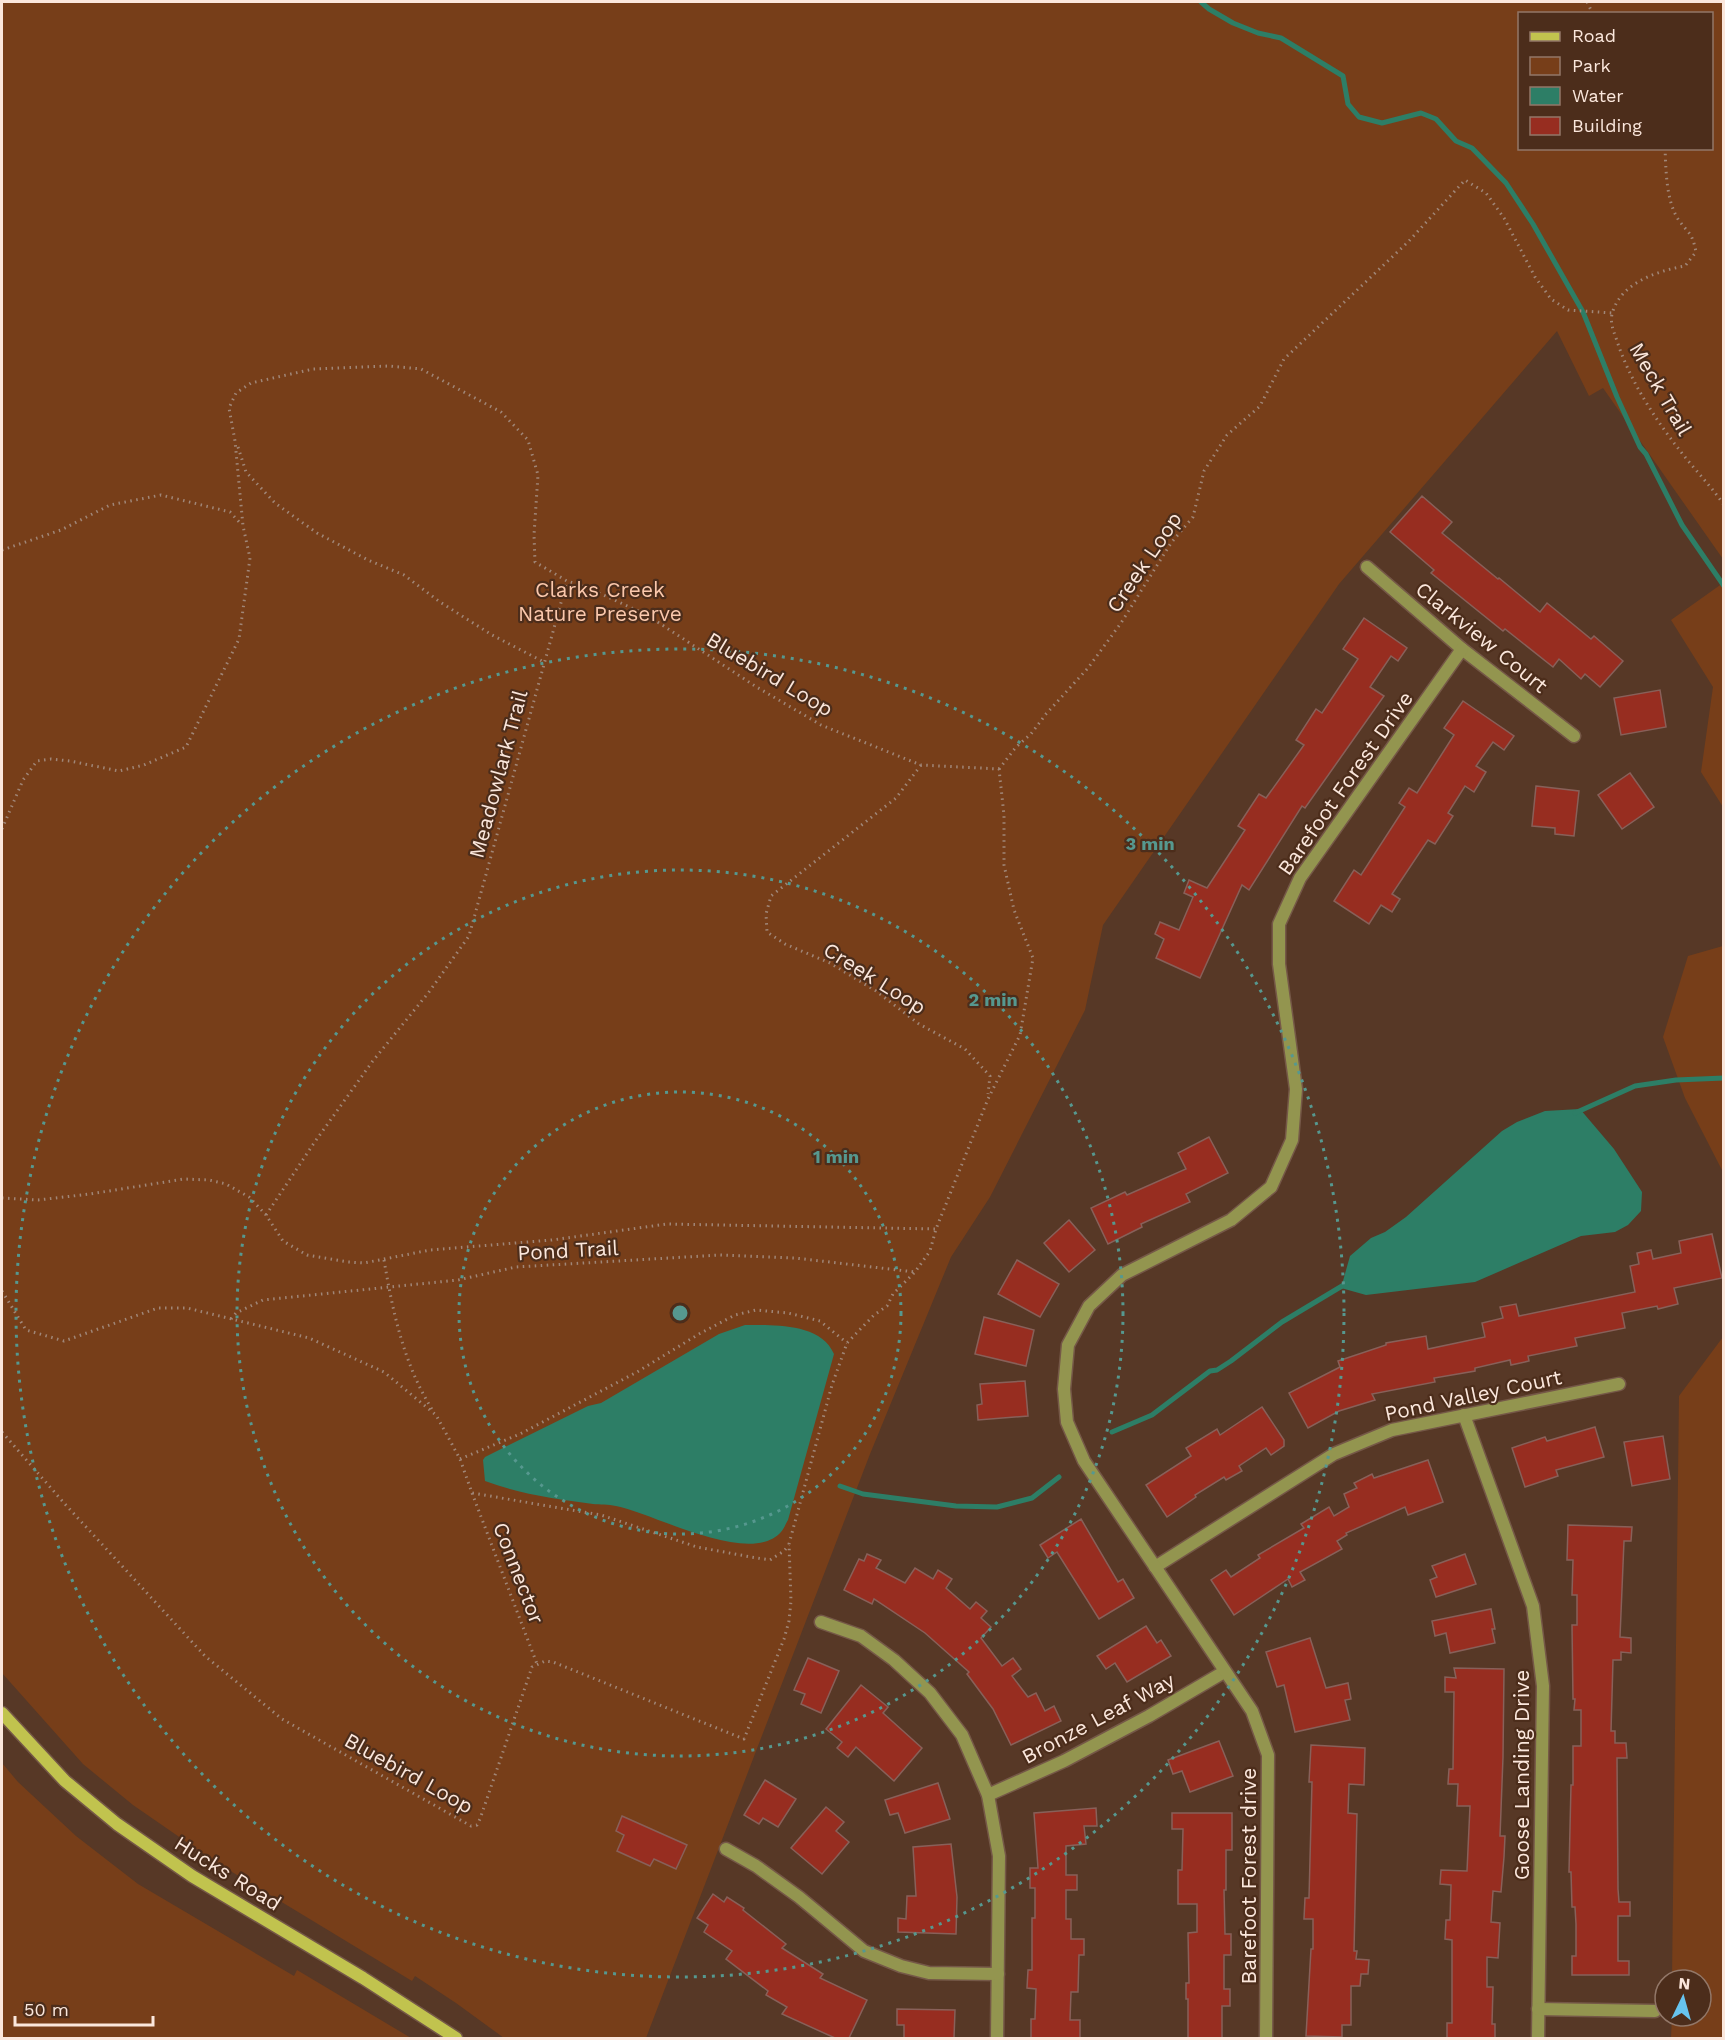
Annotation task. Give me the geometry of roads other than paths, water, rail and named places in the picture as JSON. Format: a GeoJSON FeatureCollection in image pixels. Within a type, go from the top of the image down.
{"type":"FeatureCollection","features":[{"type":"Feature","properties":{"kind":"main road","name":"Hucks Road"},"geometry":{"type":"LineString","coordinates":[[2,1713],[65,1781],[117,1824],[192,1876],[363,1978],[456,2038]]}},
{"type":"Feature","properties":{"kind":"street","name":"Clarkview Court"},"geometry":{"type":"LineString","coordinates":[[1367,567],[1462,649],[1574,736]]}},
{"type":"Feature","properties":{"kind":"street","name":"Barefoot Forest Drive"},"geometry":{"type":"LineString","coordinates":[[1155,1567],[1084,1461],[1067,1422],[1064,1389],[1068,1345],[1089,1306],[1122,1275],[1231,1220],[1271,1188],[1292,1140],[1296,1089],[1279,963],[1279,924],[1300,878],[1462,649]]}},
{"type":"Feature","properties":{"kind":"street","name":"Pond Valley Court"},"geometry":{"type":"LineString","coordinates":[[1155,1567],[1334,1454],[1392,1430],[1619,1384]]}},
{"type":"Feature","properties":{"kind":"street","name":"Goose Landing Drive"},"geometry":{"type":"LineString","coordinates":[[1464,1415],[1533,1606],[1543,1686],[1538,2038]]}},
{"type":"Feature","properties":{"kind":"street","name":"Barefoot Forest drive"},"geometry":{"type":"LineString","coordinates":[[1155,1567],[1252,1711],[1268,1755],[1266,2038]]}},
{"type":"Feature","properties":{"kind":"street"},"geometry":{"type":"LineString","coordinates":[[821,1622],[861,1636],[894,1660],[930,1693],[962,1735],[988,1795],[999,1856],[997,2038]]}},
{"type":"Feature","properties":{"kind":"street","name":"Bronze Leaf Way"},"geometry":{"type":"LineString","coordinates":[[988,1795],[1085,1750],[1224,1672]]}},
{"type":"Feature","properties":{"kind":"street"},"geometry":{"type":"LineString","coordinates":[[726,1849],[756,1866],[799,1897],[864,1951],[901,1966],[929,1973],[998,1974]]}},
{"type":"Feature","properties":{"kind":"street"},"geometry":{"type":"LineString","coordinates":[[1538,2009],[1653,2011]]}},
{"type":"Feature","properties":{"kind":"water"},"geometry":{"type":"Polygon","coordinates":[[[1580,1109],[1614,1149],[1642,1192],[1641,1211],[1628,1225],[1615,1232],[1581,1236],[1475,1282],[1366,1295],[1341,1288],[1350,1256],[1371,1238],[1385,1232],[1406,1217],[1502,1131],[1517,1122],[1545,1111],[1580,1109]]]}},
{"type":"Feature","properties":{"kind":"water"},"geometry":{"type":"Polygon","coordinates":[[[745,1325],[805,1330],[822,1339],[834,1354],[788,1520],[781,1532],[767,1541],[747,1544],[725,1541],[616,1506],[538,1495],[485,1481],[483,1460],[485,1457],[588,1406],[601,1403],[719,1334],[745,1325]]]}},
{"type":"Feature","properties":{"kind":"waterway"},"geometry":{"type":"LineString","coordinates":[[1201,2],[1233,23],[1258,33],[1281,38],[1343,76],[1348,104],[1359,117],[1382,123],[1421,113],[1436,119],[1456,141],[1472,148],[1506,183],[1533,224],[1583,312],[1640,447],[1646,454],[1682,525],[1724,586]]}},
{"type":"Feature","properties":{"kind":"waterway"},"geometry":{"type":"LineString","coordinates":[[1575,1113],[1635,1086],[1676,1080],[1724,1078]]}},
{"type":"Feature","properties":{"kind":"waterway"},"geometry":{"type":"LineString","coordinates":[[1112,1432],[1152,1415],[1210,1371],[1217,1370],[1231,1361],[1282,1322],[1347,1283]]}},
{"type":"Feature","properties":{"kind":"waterway"},"geometry":{"type":"LineString","coordinates":[[840,1486],[863,1494],[956,1506],[997,1507],[1032,1498],[1059,1477]]}},
{"type":"Feature","properties":{"kind":"park label","name":"Clarks Creek Nature Preserve"},"geometry":{"type":"Point","coordinates":[600,601]}}]}
